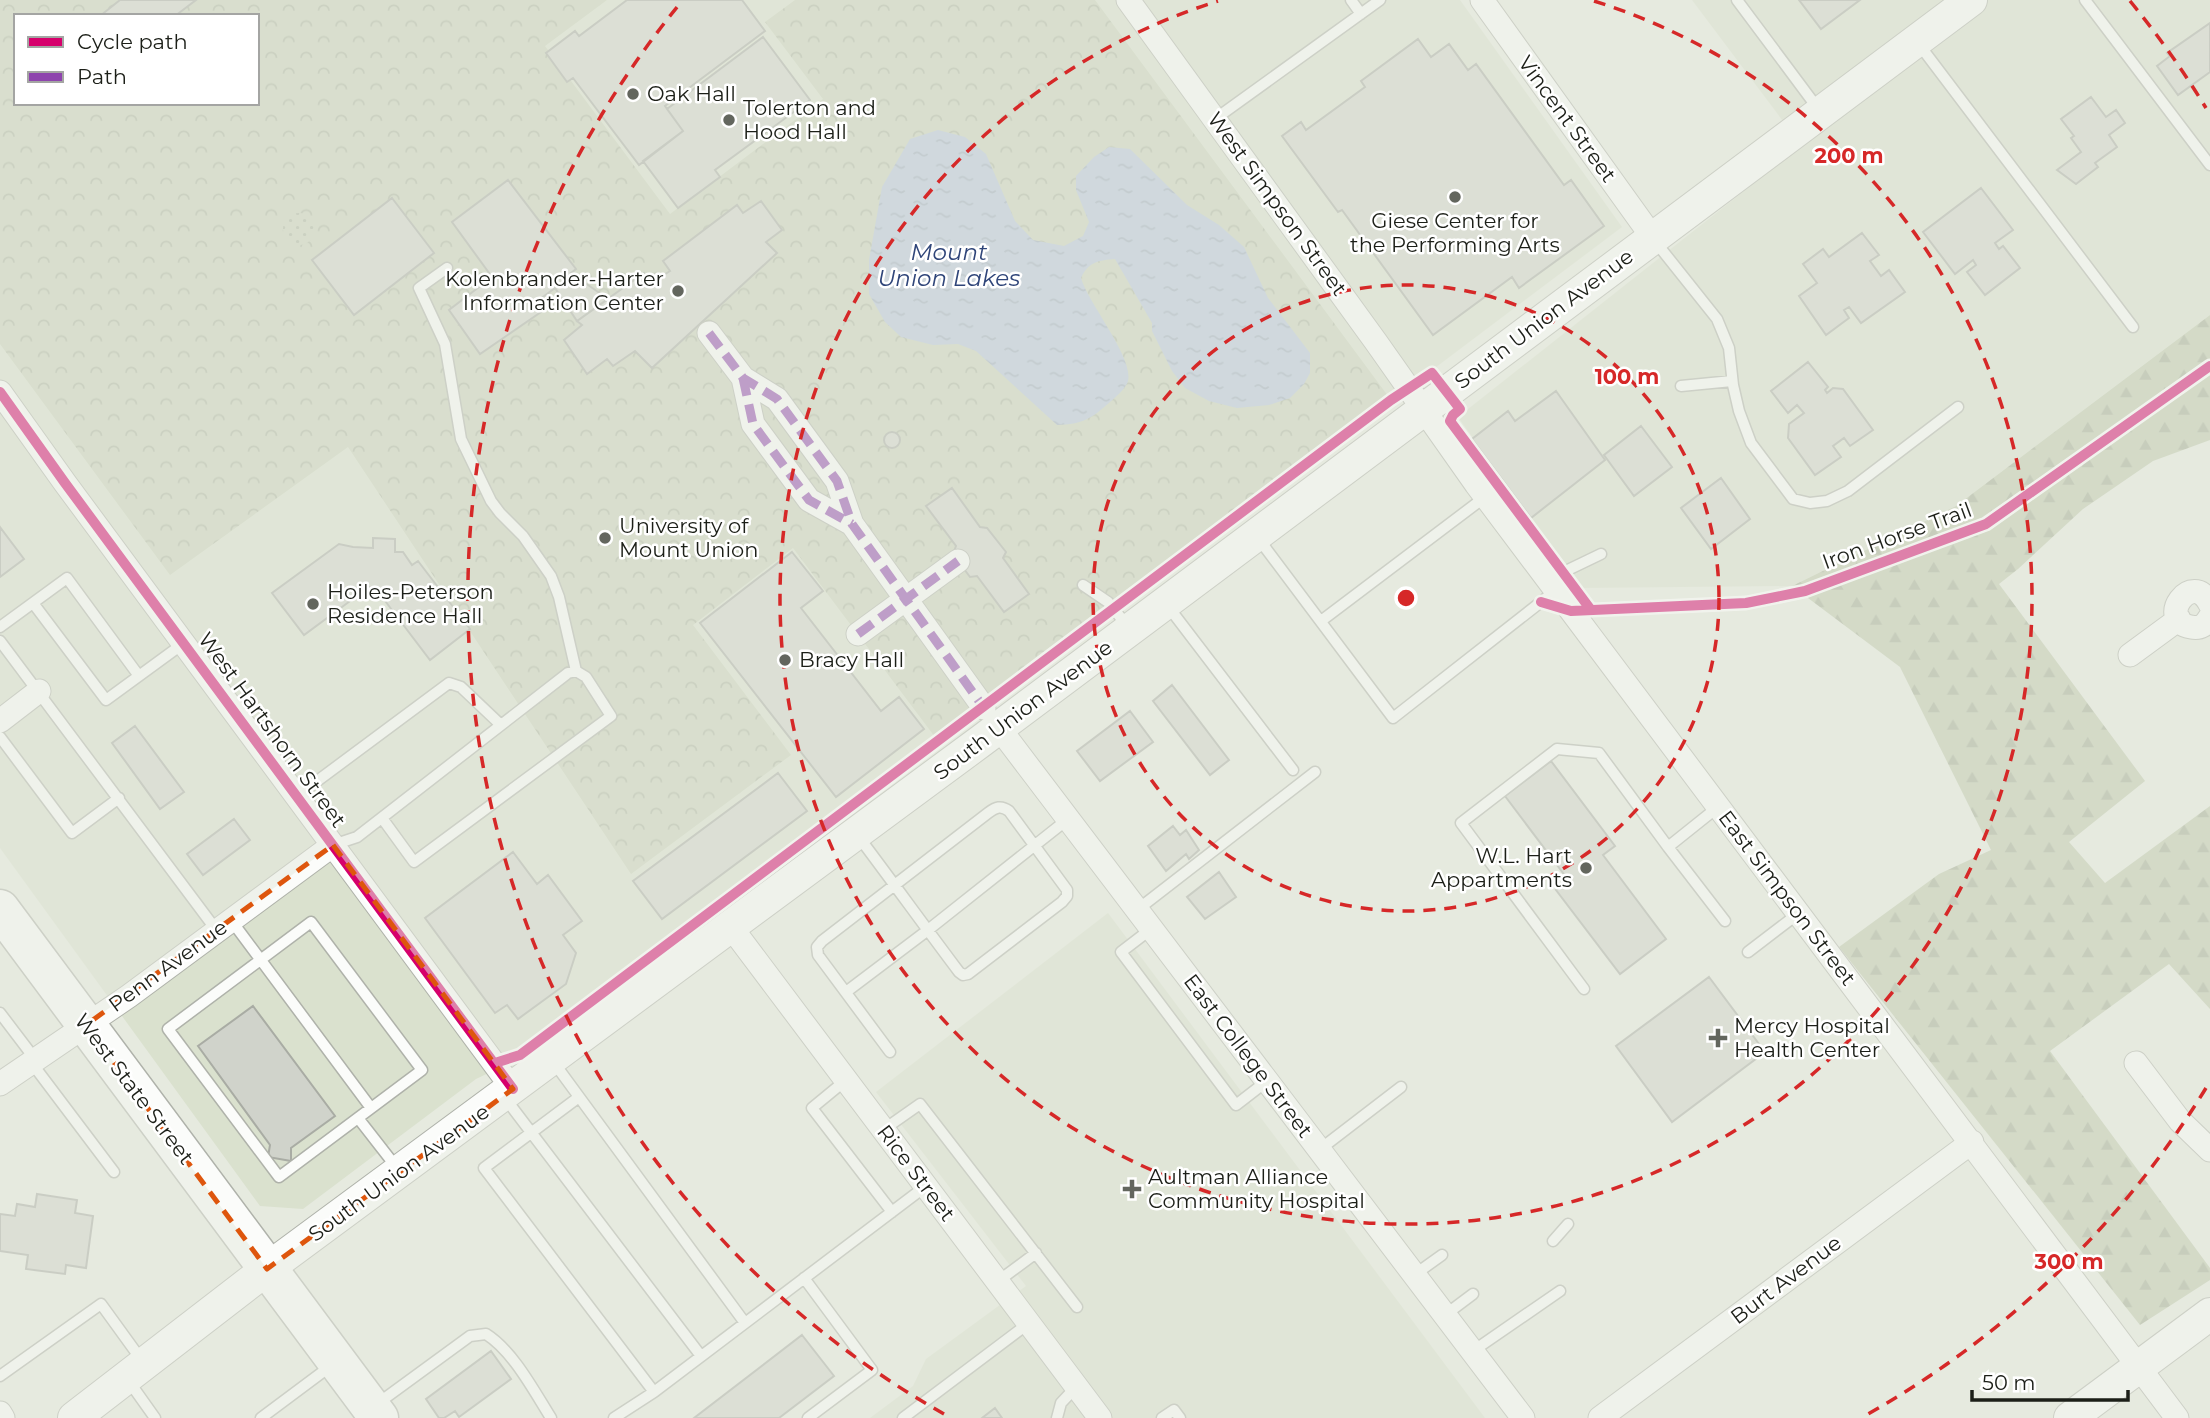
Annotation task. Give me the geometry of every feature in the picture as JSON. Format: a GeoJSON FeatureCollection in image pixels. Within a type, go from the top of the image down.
{"type":"FeatureCollection","features":[{"type":"Feature","properties":{"kind":"highway","name":"West State Street"},"geometry":{"type":"LineString","coordinates":[[2,914],[375,1413]]}},
{"type":"Feature","properties":{"kind":"main road","name":"South Union Avenue"},"geometry":{"type":"LineString","coordinates":[[74,1418],[267,1269],[857,834],[991,718],[1130,629],[1971,0]]}},
{"type":"Feature","properties":{"kind":"main road"},"geometry":{"type":"LineString","coordinates":[[2070,1418],[2210,1314]]}},
{"type":"Feature","properties":{"kind":"street","name":"West Simpson Street"},"geometry":{"type":"LineString","coordinates":[[1128,0],[1423,410]]}},
{"type":"Feature","properties":{"kind":"street","name":"Vincent Street"},"geometry":{"type":"LineString","coordinates":[[1482,0],[1653,238]]}},
{"type":"Feature","properties":{"kind":"street"},"geometry":{"type":"LineString","coordinates":[[709,333],[743,378],[777,399],[837,481],[852,524]]}},
{"type":"Feature","properties":{"kind":"street"},"geometry":{"type":"LineString","coordinates":[[743,378],[752,424],[809,500],[852,524]]}},
{"type":"Feature","properties":{"kind":"street","name":"West Hartshorn Street"},"geometry":{"type":"LineString","coordinates":[[0,393],[333,845],[508,1092]]}},
{"type":"Feature","properties":{"kind":"street","name":"East Simpson Street"},"geometry":{"type":"LineString","coordinates":[[1423,410],[1485,497],[2178,1418]]}},
{"type":"Feature","properties":{"kind":"street","name":"East College Street"},"geometry":{"type":"LineString","coordinates":[[852,524],[991,718],[1523,1418]]}},
{"type":"Feature","properties":{"kind":"street"},"geometry":{"type":"LineString","coordinates":[[858,634],[958,561]]}},
{"type":"Feature","properties":{"kind":"street"},"geometry":{"type":"LineString","coordinates":[[2200,592],[2207,597],[2209,620],[2196,628],[2185,626],[2179,619],[2175,611],[2185,594],[2200,592]]}},
{"type":"Feature","properties":{"kind":"street"},"geometry":{"type":"LineString","coordinates":[[2130,655],[2179,619]]}},
{"type":"Feature","properties":{"kind":"street"},"geometry":{"type":"LineString","coordinates":[[0,721],[39,691]]}},
{"type":"Feature","properties":{"kind":"street","name":"Penn Avenue"},"geometry":{"type":"LineString","coordinates":[[0,1084],[224,926],[333,845]]}},
{"type":"Feature","properties":{"kind":"street","name":"Rice Street"},"geometry":{"type":"LineString","coordinates":[[731,927],[1100,1418]]}},
{"type":"Feature","properties":{"kind":"street"},"geometry":{"type":"LineString","coordinates":[[2136,1063],[2180,1121],[2210,1150]]}},
{"type":"Feature","properties":{"kind":"street","name":"Burt Avenue"},"geometry":{"type":"LineString","coordinates":[[1600,1418],[1972,1142]]}},
{"type":"Feature","properties":{"kind":"street"},"geometry":{"type":"LineString","coordinates":[[0,1413],[4,1418]]}},
{"type":"Feature","properties":{"kind":"lane"},"geometry":{"type":"LineString","coordinates":[[1351,0],[1361,14]]}},
{"type":"Feature","properties":{"kind":"lane"},"geometry":{"type":"LineString","coordinates":[[1215,119],[1380,0]]}},
{"type":"Feature","properties":{"kind":"lane"},"geometry":{"type":"LineString","coordinates":[[1737,0],[1821,112]]}},
{"type":"Feature","properties":{"kind":"lane"},"geometry":{"type":"LineString","coordinates":[[2085,0],[2210,166]]}},
{"type":"Feature","properties":{"kind":"lane"},"geometry":{"type":"LineString","coordinates":[[1916,41],[2133,327]]}},
{"type":"Feature","properties":{"kind":"lane"},"geometry":{"type":"LineString","coordinates":[[1653,238],[1717,319],[1729,348],[1732,382],[1751,443],[1793,499],[1810,503],[1827,501],[1848,491],[1958,407]]}},
{"type":"Feature","properties":{"kind":"lane"},"geometry":{"type":"LineString","coordinates":[[447,268],[419,288],[445,345],[461,439],[491,501],[523,536],[551,576],[576,671]]}},
{"type":"Feature","properties":{"kind":"lane"},"geometry":{"type":"LineString","coordinates":[[1681,386],[1732,382]]}},
{"type":"Feature","properties":{"kind":"lane"},"geometry":{"type":"LineString","coordinates":[[1321,621],[1485,497]]}},
{"type":"Feature","properties":{"kind":"lane"},"geometry":{"type":"LineString","coordinates":[[1256,535],[1393,718],[1551,585],[1601,554]]}},
{"type":"Feature","properties":{"kind":"lane"},"geometry":{"type":"LineString","coordinates":[[0,627],[67,578],[139,676]]}},
{"type":"Feature","properties":{"kind":"lane"},"geometry":{"type":"LineString","coordinates":[[1083,585],[1108,602],[1130,629]]}},
{"type":"Feature","properties":{"kind":"lane"},"geometry":{"type":"LineString","coordinates":[[33,603],[106,700],[184,643]]}},
{"type":"Feature","properties":{"kind":"lane"},"geometry":{"type":"LineString","coordinates":[[1165,603],[1293,770]]}},
{"type":"Feature","properties":{"kind":"lane"},"geometry":{"type":"LineString","coordinates":[[0,641],[118,798],[224,926],[260,960],[372,1108]]}},
{"type":"Feature","properties":{"kind":"lane"},"geometry":{"type":"LineString","coordinates":[[333,845],[357,837],[568,673],[576,671],[586,677],[611,716],[414,862],[382,818]]}},
{"type":"Feature","properties":{"kind":"lane"},"geometry":{"type":"LineString","coordinates":[[297,796],[449,683],[461,687],[501,725]]}},
{"type":"Feature","properties":{"kind":"lane"},"geometry":{"type":"LineString","coordinates":[[0,737],[72,833],[118,798]]}},
{"type":"Feature","properties":{"kind":"lane"},"geometry":{"type":"LineString","coordinates":[[1584,989],[1461,823],[1557,749],[1599,753],[1725,920]]}},
{"type":"Feature","properties":{"kind":"lane"},"geometry":{"type":"LineString","coordinates":[[1137,910],[1315,772]]}},
{"type":"Feature","properties":{"kind":"lane"},"geometry":{"type":"LineString","coordinates":[[857,834],[895,886],[960,972],[965,975],[1067,896],[1065,886],[1009,811],[998,807],[895,886],[822,941],[817,947],[818,955],[890,1052]]}},
{"type":"Feature","properties":{"kind":"lane"},"geometry":{"type":"LineString","coordinates":[[1668,847],[1718,807]]}},
{"type":"Feature","properties":{"kind":"lane"},"geometry":{"type":"LineString","coordinates":[[846,992],[929,930],[1068,819]]}},
{"type":"Feature","properties":{"kind":"lane"},"geometry":{"type":"LineString","coordinates":[[1748,952],[1799,914]]}},
{"type":"Feature","properties":{"kind":"lane"},"geometry":{"type":"LineString","coordinates":[[311,922],[422,1070],[372,1108],[279,1177],[168,1029],[311,922]]}},
{"type":"Feature","properties":{"kind":"lane"},"geometry":{"type":"LineString","coordinates":[[1152,929],[1121,952],[1236,1105],[1267,1081]]}},
{"type":"Feature","properties":{"kind":"lane"},"geometry":{"type":"LineString","coordinates":[[0,1013],[114,1172]]}},
{"type":"Feature","properties":{"kind":"lane"},"geometry":{"type":"LineString","coordinates":[[552,1060],[745,1323]]}},
{"type":"Feature","properties":{"kind":"lane"},"geometry":{"type":"LineString","coordinates":[[846,1080],[812,1108],[892,1212]]}},
{"type":"Feature","properties":{"kind":"lane"},"geometry":{"type":"LineString","coordinates":[[1319,1150],[1401,1087]]}},
{"type":"Feature","properties":{"kind":"lane"},"geometry":{"type":"LineString","coordinates":[[508,1092],[531,1132],[701,1356]]}},
{"type":"Feature","properties":{"kind":"lane"},"geometry":{"type":"LineString","coordinates":[[579,1097],[484,1168],[654,1392]]}},
{"type":"Feature","properties":{"kind":"lane"},"geometry":{"type":"LineString","coordinates":[[883,1130],[920,1104],[1077,1307]]}},
{"type":"Feature","properties":{"kind":"lane"},"geometry":{"type":"LineString","coordinates":[[358,1118],[400,1172]]}},
{"type":"Feature","properties":{"kind":"lane"},"geometry":{"type":"LineString","coordinates":[[614,1418],[654,1392],[926,1186]]}},
{"type":"Feature","properties":{"kind":"lane"},"geometry":{"type":"LineString","coordinates":[[1553,1241],[1569,1224]]}},
{"type":"Feature","properties":{"kind":"lane"},"geometry":{"type":"LineString","coordinates":[[998,1282],[1036,1253]]}},
{"type":"Feature","properties":{"kind":"lane"},"geometry":{"type":"LineString","coordinates":[[1415,1275],[1442,1255]]}},
{"type":"Feature","properties":{"kind":"lane"},"geometry":{"type":"LineString","coordinates":[[804,1278],[872,1370],[808,1418]]}},
{"type":"Feature","properties":{"kind":"lane"},"geometry":{"type":"LineString","coordinates":[[1473,1351],[1560,1291]]}},
{"type":"Feature","properties":{"kind":"lane"},"geometry":{"type":"LineString","coordinates":[[1445,1315],[1473,1294]]}},
{"type":"Feature","properties":{"kind":"lane"},"geometry":{"type":"LineString","coordinates":[[0,1377],[100,1304],[136,1371],[155,1418]]}},
{"type":"Feature","properties":{"kind":"lane"},"geometry":{"type":"LineString","coordinates":[[903,1418],[1029,1323]]}},
{"type":"Feature","properties":{"kind":"lane"},"geometry":{"type":"LineString","coordinates":[[375,1413],[470,1336],[486,1334],[497,1341],[551,1418]]}},
{"type":"Feature","properties":{"kind":"lane"},"geometry":{"type":"LineString","coordinates":[[261,1418],[337,1362]]}},
{"type":"Feature","properties":{"kind":"lane"},"geometry":{"type":"LineString","coordinates":[[1057,1418],[1061,1403],[1076,1387]]}},
{"type":"Feature","properties":{"kind":"lane"},"geometry":{"type":"LineString","coordinates":[[1162,1418],[1174,1410],[1180,1418]]}},
{"type":"Feature","properties":{"kind":"highlighted area"},"geometry":{"type":"Polygon","coordinates":[[[333,845],[513,1089],[267,1269],[86,1025],[333,845]]]}},
{"type":"Feature","properties":{"kind":"shaded area","name":"University of Mount Union"},"geometry":{"type":"Polygon","coordinates":[[[0,0],[1460,0],[1622,227],[518,1059],[476,1079],[303,1209],[260,1206],[0,848],[0,0]]]}},
{"type":"Feature","properties":{"kind":"shaded area"},"geometry":{"type":"Polygon","coordinates":[[[1692,0],[1971,0],[1792,133],[1692,0]]]}},
{"type":"Feature","properties":{"kind":"shaded area"},"geometry":{"type":"Polygon","coordinates":[[[1986,0],[2210,0],[2210,315],[1956,506],[1792,586],[1579,588],[1458,417],[1986,0]]]}},
{"type":"Feature","properties":{"kind":"shaded area","name":"Aultman Alliance Community Hospital"},"geometry":{"type":"Polygon","coordinates":[[[1108,913],[1485,1418],[870,1418],[913,1386],[926,1359],[1026,1286],[876,1092],[1108,913]]]}},
{"type":"Feature","properties":{"kind":"green space"},"geometry":{"type":"Polygon","coordinates":[[[0,0],[607,0],[545,46],[670,214],[823,99],[765,22],[795,0],[1095,0],[1391,400],[935,737],[793,548],[693,625],[791,755],[631,874],[348,447],[170,575],[0,344],[0,0]]]}},
{"type":"Feature","properties":{"kind":"green space"},"geometry":{"type":"Polygon","coordinates":[[[299,213],[310,218],[315,229],[310,240],[299,245],[288,240],[283,229],[288,218],[299,213]]]}},
{"type":"Feature","properties":{"kind":"green space"},"geometry":{"type":"Polygon","coordinates":[[[2210,315],[2210,440],[2153,461],[2083,509],[1999,584],[2145,781],[2069,842],[2105,883],[2210,806],[2210,1009],[2169,964],[2050,1051],[2210,1268],[2210,1280],[2140,1325],[1839,947],[1939,874],[1991,850],[1900,667],[1792,586],[1956,506],[2210,315]]]}},
{"type":"Feature","properties":{"kind":"water","name":"Mount Union Lakes"},"geometry":{"type":"Polygon","coordinates":[[[938,130],[965,137],[986,154],[1015,221],[1033,240],[1064,246],[1083,236],[1089,222],[1076,190],[1076,176],[1094,157],[1109,147],[1130,149],[1187,205],[1219,225],[1244,247],[1268,298],[1310,353],[1310,373],[1304,384],[1290,398],[1269,405],[1237,408],[1209,401],[1185,388],[1172,371],[1152,331],[1152,323],[1115,259],[1095,263],[1087,268],[1081,278],[1118,345],[1128,371],[1128,381],[1103,408],[1080,422],[1057,425],[976,351],[958,344],[933,345],[901,337],[885,322],[869,294],[869,260],[882,187],[910,139],[938,130]]]}},
{"type":"Feature","properties":{"kind":"building"},"geometry":{"type":"Polygon","coordinates":[[[120,0],[196,0],[178,14],[102,14],[120,0]]]}},
{"type":"Feature","properties":{"kind":"building","name":"Oak Hall"},"geometry":{"type":"Polygon","coordinates":[[[627,0],[742,0],[765,31],[665,106],[683,131],[639,165],[573,78],[567,82],[546,53],[575,31],[579,36],[627,0]]]}},
{"type":"Feature","properties":{"kind":"building"},"geometry":{"type":"Polygon","coordinates":[[[1799,0],[1860,0],[1821,29],[1799,0]]]}},
{"type":"Feature","properties":{"kind":"building"},"geometry":{"type":"Polygon","coordinates":[[[2210,23],[2210,72],[2178,95],[2157,66],[2170,56],[2167,53],[2210,23]]]}},
{"type":"Feature","properties":{"kind":"building","name":"Tolerton and Hood Hall"},"geometry":{"type":"Polygon","coordinates":[[[763,37],[810,100],[715,170],[720,177],[678,208],[643,161],[683,131],[667,109],[763,37]]]}},
{"type":"Feature","properties":{"kind":"building","name":"Giese Center for the Performing Arts"},"geometry":{"type":"Polygon","coordinates":[[[1418,39],[1431,57],[1449,44],[1468,70],[1476,64],[1564,185],[1571,180],[1604,226],[1519,288],[1512,277],[1433,335],[1342,210],[1338,212],[1282,136],[1301,122],[1306,130],[1365,87],[1361,81],[1418,39]]]}},
{"type":"Feature","properties":{"kind":"building"},"geometry":{"type":"Polygon","coordinates":[[[2091,97],[2106,117],[2116,110],[2125,123],[2109,135],[2117,147],[2095,163],[2098,167],[2076,184],[2057,170],[2081,152],[2071,138],[2074,136],[2061,119],[2091,97]]]}},
{"type":"Feature","properties":{"kind":"building"},"geometry":{"type":"Polygon","coordinates":[[[508,180],[576,269],[571,273],[608,299],[577,321],[555,288],[535,303],[541,312],[480,354],[449,310],[492,277],[452,222],[508,180]]]}},
{"type":"Feature","properties":{"kind":"building"},"geometry":{"type":"Polygon","coordinates":[[[1981,188],[2013,230],[1995,243],[1999,249],[2003,246],[2020,268],[1985,295],[1967,272],[1976,265],[1973,260],[1955,274],[1923,232],[1981,188]]]}},
{"type":"Feature","properties":{"kind":"building"},"geometry":{"type":"Polygon","coordinates":[[[392,198],[434,253],[354,315],[312,260],[392,198]]]}},
{"type":"Feature","properties":{"kind":"building","name":"Kolenbrander-Harter Information Center"},"geometry":{"type":"Polygon","coordinates":[[[761,201],[782,230],[766,242],[777,253],[652,368],[635,351],[613,366],[607,359],[587,374],[564,340],[582,325],[577,321],[644,273],[651,283],[670,271],[663,261],[737,205],[743,213],[761,201]]]}},
{"type":"Feature","properties":{"kind":"building"},"geometry":{"type":"Polygon","coordinates":[[[1862,233],[1879,255],[1870,261],[1881,276],[1889,270],[1905,292],[1861,323],[1849,307],[1844,310],[1849,318],[1826,335],[1799,296],[1817,283],[1803,264],[1823,249],[1829,257],[1862,233]]]}},
{"type":"Feature","properties":{"kind":"building"},"geometry":{"type":"Polygon","coordinates":[[[1808,362],[1828,387],[1825,390],[1827,393],[1833,388],[1843,389],[1873,430],[1850,446],[1844,438],[1833,446],[1841,457],[1815,475],[1788,438],[1789,424],[1804,413],[1797,405],[1788,413],[1771,391],[1808,362]]]}},
{"type":"Feature","properties":{"kind":"building"},"geometry":{"type":"Polygon","coordinates":[[[1556,391],[1605,460],[1531,518],[1472,439],[1508,411],[1515,421],[1556,391]]]}},
{"type":"Feature","properties":{"kind":"building"},"geometry":{"type":"Polygon","coordinates":[[[1641,426],[1672,467],[1634,496],[1604,455],[1641,426]]]}},
{"type":"Feature","properties":{"kind":"building"},"geometry":{"type":"Polygon","coordinates":[[[892,432],[898,434],[898,446],[892,448],[886,446],[884,440],[886,434],[892,432]]]}},
{"type":"Feature","properties":{"kind":"building"},"geometry":{"type":"Polygon","coordinates":[[[1721,478],[1750,519],[1711,549],[1681,508],[1721,478]]]}},
{"type":"Feature","properties":{"kind":"building"},"geometry":{"type":"Polygon","coordinates":[[[952,488],[980,527],[987,528],[1006,552],[1003,558],[1029,594],[1004,612],[977,576],[970,577],[953,554],[956,546],[926,506],[952,488]]]}},
{"type":"Feature","properties":{"kind":"building"},"geometry":{"type":"Polygon","coordinates":[[[0,527],[24,559],[0,577],[0,527]]]}},
{"type":"Feature","properties":{"kind":"building","name":"Hoiles-Peterson Residence Hall"},"geometry":{"type":"Polygon","coordinates":[[[373,538],[395,539],[395,552],[403,552],[412,565],[418,561],[470,629],[430,660],[376,589],[369,587],[304,635],[272,593],[339,544],[373,548],[373,538]]]}},
{"type":"Feature","properties":{"kind":"building","name":"Bracy Hall"},"geometry":{"type":"Polygon","coordinates":[[[792,552],[823,591],[801,608],[881,711],[899,697],[924,729],[836,797],[700,623],[792,552]]]}},
{"type":"Feature","properties":{"kind":"building"},"geometry":{"type":"Polygon","coordinates":[[[1172,685],[1229,760],[1210,775],[1153,701],[1172,685]]]}},
{"type":"Feature","properties":{"kind":"building"},"geometry":{"type":"Polygon","coordinates":[[[1130,711],[1153,742],[1100,781],[1077,751],[1130,711]]]}},
{"type":"Feature","properties":{"kind":"building"},"geometry":{"type":"Polygon","coordinates":[[[135,726],[184,792],[160,809],[112,743],[135,726]]]}},
{"type":"Feature","properties":{"kind":"building","name":"W.L. Hart Appartments"},"geometry":{"type":"Polygon","coordinates":[[[1551,761],[1615,846],[1603,855],[1666,939],[1620,974],[1556,890],[1569,881],[1505,796],[1551,761]]]}},
{"type":"Feature","properties":{"kind":"building"},"geometry":{"type":"Polygon","coordinates":[[[778,773],[807,811],[662,919],[633,881],[778,773]]]}},
{"type":"Feature","properties":{"kind":"building"},"geometry":{"type":"Polygon","coordinates":[[[234,819],[250,840],[203,875],[187,854],[234,819]]]}},
{"type":"Feature","properties":{"kind":"building"},"geometry":{"type":"Polygon","coordinates":[[[1173,826],[1180,835],[1186,830],[1199,850],[1189,859],[1186,854],[1166,871],[1148,846],[1173,826]]]}},
{"type":"Feature","properties":{"kind":"building"},"geometry":{"type":"Polygon","coordinates":[[[513,852],[537,884],[548,875],[582,921],[563,935],[576,953],[566,984],[518,1019],[507,1005],[495,1013],[425,918],[513,852]]]}},
{"type":"Feature","properties":{"kind":"building"},"geometry":{"type":"Polygon","coordinates":[[[1219,872],[1236,897],[1205,919],[1187,897],[1219,872]]]}},
{"type":"Feature","properties":{"kind":"building"},"geometry":{"type":"Polygon","coordinates":[[[1709,977],[1765,1052],[1672,1122],[1616,1046],[1709,977]]]}},
{"type":"Feature","properties":{"kind":"building"},"geometry":{"type":"Polygon","coordinates":[[[253,1006],[335,1116],[291,1148],[291,1161],[268,1157],[270,1145],[198,1046],[253,1006]]]}},
{"type":"Feature","properties":{"kind":"building"},"geometry":{"type":"Polygon","coordinates":[[[37,1194],[77,1200],[75,1213],[93,1216],[86,1268],[66,1265],[65,1274],[26,1269],[28,1255],[0,1251],[0,1214],[15,1216],[17,1204],[35,1207],[37,1194]]]}},
{"type":"Feature","properties":{"kind":"building"},"geometry":{"type":"Polygon","coordinates":[[[802,1335],[834,1376],[779,1418],[694,1418],[802,1335]]]}},
{"type":"Feature","properties":{"kind":"building"},"geometry":{"type":"Polygon","coordinates":[[[491,1351],[511,1379],[459,1417],[455,1411],[439,1418],[426,1399],[491,1351]]]}},
{"type":"Feature","properties":{"kind":"building"},"geometry":{"type":"Polygon","coordinates":[[[995,1408],[1002,1418],[982,1418],[995,1408]]]}},
{"type":"Feature","properties":{"kind":"marked path"},"geometry":{"type":"LineString","coordinates":[[709,333],[743,378],[777,399],[837,481],[852,524],[984,708]]}},
{"type":"Feature","properties":{"kind":"marked path"},"geometry":{"type":"LineString","coordinates":[[743,378],[753,424],[809,500],[852,524]]}},
{"type":"Feature","properties":{"kind":"marked path"},"geometry":{"type":"LineString","coordinates":[[858,634],[958,561]]}},
{"type":"Feature","properties":{"kind":"cycle path","name":"Iron Horse Trail"},"geometry":{"type":"LineString","coordinates":[[1541,602],[1571,611],[1746,603],[1805,591],[1986,524],[2210,366]]}},
{"type":"Feature","properties":{"kind":"cycle path"},"geometry":{"type":"LineString","coordinates":[[495,1063],[520,1055],[1391,400],[1432,373],[1460,409],[1450,421],[1591,610]]}},
{"type":"Feature","properties":{"kind":"cycle path"},"geometry":{"type":"LineString","coordinates":[[0,392],[513,1089]]}},
{"type":"Feature","properties":{"kind":"place","name":"Oak Hall"},"geometry":{"type":"Point","coordinates":[633,94]}},
{"type":"Feature","properties":{"kind":"place","name":"Tolerton and Hood Hall"},"geometry":{"type":"Point","coordinates":[729,120]}},
{"type":"Feature","properties":{"kind":"place","name":"Giese Center for the Performing Arts"},"geometry":{"type":"Point","coordinates":[1455,197]}},
{"type":"Feature","properties":{"kind":"place","name":"Kolenbrander-Harter Information Center"},"geometry":{"type":"Point","coordinates":[678,291]}},
{"type":"Feature","properties":{"kind":"place","name":"University of Mount Union"},"geometry":{"type":"Point","coordinates":[605,538]}},
{"type":"Feature","properties":{"kind":"place","name":"Hoiles-Peterson Residence Hall"},"geometry":{"type":"Point","coordinates":[313,604]}},
{"type":"Feature","properties":{"kind":"place","name":"Bracy Hall"},"geometry":{"type":"Point","coordinates":[785,660]}},
{"type":"Feature","properties":{"kind":"place","name":"W.L. Hart Appartments"},"geometry":{"type":"Point","coordinates":[1586,868]}},
{"type":"Feature","properties":{"kind":"place","name":"Mercy Hospital Health Center"},"geometry":{"type":"Point","coordinates":[1718,1038]}},
{"type":"Feature","properties":{"kind":"place","name":"Aultman Alliance Community Hospital"},"geometry":{"type":"Point","coordinates":[1132,1189]}}]}
